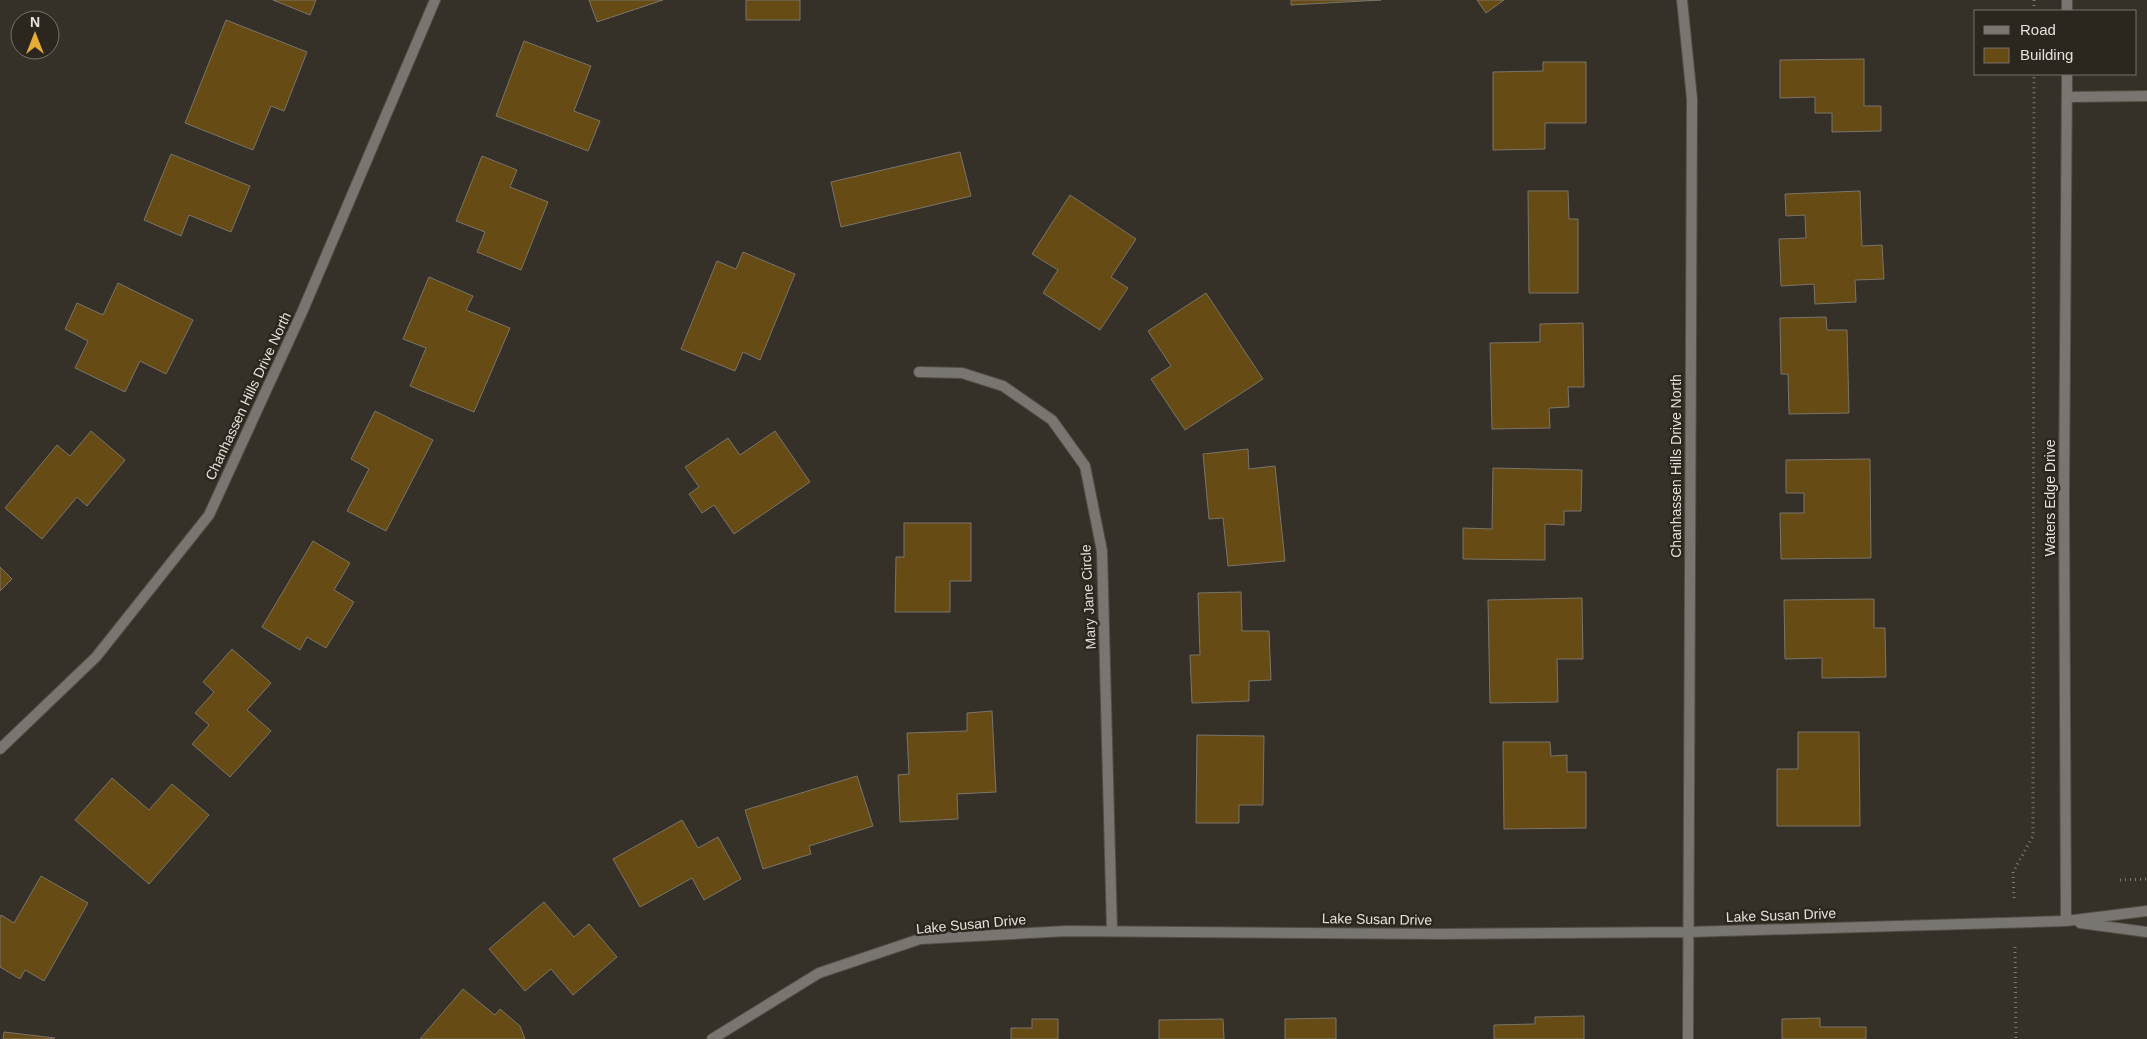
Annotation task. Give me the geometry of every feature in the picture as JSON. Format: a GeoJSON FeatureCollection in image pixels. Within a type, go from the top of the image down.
{"type":"FeatureCollection","features":[{"type":"Feature","properties":{"kind":"street","name":"Chanhassen Hills Drive North"},"geometry":{"type":"LineString","coordinates":[[0,749],[96,657],[209,515],[303,310],[435,0]]}},
{"type":"Feature","properties":{"kind":"street","name":"Chanhassen Hills Drive North"},"geometry":{"type":"LineString","coordinates":[[1682,0],[1692,99],[1688,1039]]}},
{"type":"Feature","properties":{"kind":"street","name":"Waters Edge Drive"},"geometry":{"type":"LineString","coordinates":[[2066,921],[2064,495],[2067,75]]}},
{"type":"Feature","properties":{"kind":"street"},"geometry":{"type":"LineString","coordinates":[[2068,97],[2147,96]]}},
{"type":"Feature","properties":{"kind":"street","name":"Mary Jane Circle"},"geometry":{"type":"LineString","coordinates":[[918,372],[962,373],[1003,386],[1052,420],[1086,466],[1102,551],[1112,931]]}},
{"type":"Feature","properties":{"kind":"street","name":"Lake Susan Drive"},"geometry":{"type":"LineString","coordinates":[[712,1039],[819,973],[920,939],[1066,931],[1430,934],[1688,932],[2014,921],[2066,921],[2147,911]]}},
{"type":"Feature","properties":{"kind":"street","name":"Lake Susan Drive"},"geometry":{"type":"LineString","coordinates":[[2066,921],[2147,932]]}},
{"type":"Feature","properties":{"kind":"path"},"geometry":{"type":"LineString","coordinates":[[2016,1039],[2013,872],[2033,836],[2034,75]]}},
{"type":"Feature","properties":{"kind":"path"},"geometry":{"type":"LineString","coordinates":[[2120,880],[2147,880]]}},
{"type":"Feature","properties":{"kind":"building"},"geometry":{"type":"Polygon","coordinates":[[[273,0],[316,0],[310,15],[273,0]]]}},
{"type":"Feature","properties":{"kind":"building"},"geometry":{"type":"Polygon","coordinates":[[[589,0],[663,0],[597,22],[589,0]]]}},
{"type":"Feature","properties":{"kind":"building"},"geometry":{"type":"Polygon","coordinates":[[[746,0],[800,0],[800,20],[746,20],[746,0]]]}},
{"type":"Feature","properties":{"kind":"building"},"geometry":{"type":"Polygon","coordinates":[[[1291,0],[1381,0],[1291,5],[1291,0]]]}},
{"type":"Feature","properties":{"kind":"building"},"geometry":{"type":"Polygon","coordinates":[[[1477,0],[1504,0],[1486,13],[1477,0]]]}},
{"type":"Feature","properties":{"kind":"building"},"geometry":{"type":"Polygon","coordinates":[[[226,20],[307,52],[284,111],[271,106],[253,150],[185,123],[226,20]]]}},
{"type":"Feature","properties":{"kind":"building"},"geometry":{"type":"Polygon","coordinates":[[[524,41],[591,66],[574,111],[600,121],[588,151],[496,116],[524,41]]]}},
{"type":"Feature","properties":{"kind":"building"},"geometry":{"type":"Polygon","coordinates":[[[1864,59],[1864,106],[1881,106],[1881,131],[1832,132],[1832,113],[1815,113],[1815,97],[1780,98],[1780,60],[1864,59]]]}},
{"type":"Feature","properties":{"kind":"building"},"geometry":{"type":"Polygon","coordinates":[[[1543,62],[1586,62],[1586,123],[1545,123],[1545,149],[1493,150],[1493,72],[1543,71],[1543,62]]]}},
{"type":"Feature","properties":{"kind":"building"},"geometry":{"type":"Polygon","coordinates":[[[960,152],[971,196],[841,227],[831,182],[960,152]]]}},
{"type":"Feature","properties":{"kind":"building"},"geometry":{"type":"Polygon","coordinates":[[[171,154],[250,186],[231,232],[189,215],[181,236],[144,220],[171,154]]]}},
{"type":"Feature","properties":{"kind":"building"},"geometry":{"type":"Polygon","coordinates":[[[482,156],[517,170],[510,187],[548,202],[521,270],[477,252],[485,232],[456,221],[482,156]]]}},
{"type":"Feature","properties":{"kind":"building"},"geometry":{"type":"Polygon","coordinates":[[[1528,191],[1568,191],[1569,219],[1578,219],[1578,293],[1529,293],[1528,191]]]}},
{"type":"Feature","properties":{"kind":"building"},"geometry":{"type":"Polygon","coordinates":[[[1860,191],[1862,246],[1882,245],[1884,279],[1855,280],[1856,302],[1815,304],[1814,284],[1781,286],[1779,239],[1806,238],[1805,215],[1786,216],[1785,194],[1860,191]]]}},
{"type":"Feature","properties":{"kind":"building"},"geometry":{"type":"Polygon","coordinates":[[[1070,195],[1136,239],[1111,277],[1128,288],[1100,330],[1043,293],[1058,270],[1032,254],[1070,195]]]}},
{"type":"Feature","properties":{"kind":"building"},"geometry":{"type":"Polygon","coordinates":[[[743,252],[795,274],[760,360],[743,352],[735,371],[681,349],[717,261],[736,269],[743,252]]]}},
{"type":"Feature","properties":{"kind":"building"},"geometry":{"type":"Polygon","coordinates":[[[429,277],[473,296],[466,310],[510,328],[474,412],[410,386],[426,348],[403,339],[429,277]]]}},
{"type":"Feature","properties":{"kind":"building"},"geometry":{"type":"Polygon","coordinates":[[[118,283],[193,320],[166,374],[140,361],[125,392],[75,368],[88,341],[65,329],[77,303],[103,315],[118,283]]]}},
{"type":"Feature","properties":{"kind":"building"},"geometry":{"type":"Polygon","coordinates":[[[1206,293],[1263,379],[1185,430],[1151,379],[1171,366],[1148,331],[1206,293]]]}},
{"type":"Feature","properties":{"kind":"building"},"geometry":{"type":"Polygon","coordinates":[[[1826,317],[1827,330],[1847,330],[1849,413],[1789,414],[1788,374],[1781,374],[1780,318],[1826,317]]]}},
{"type":"Feature","properties":{"kind":"building"},"geometry":{"type":"Polygon","coordinates":[[[1583,323],[1584,387],[1568,387],[1569,407],[1549,408],[1550,428],[1492,429],[1490,343],[1540,342],[1540,324],[1583,323]]]}},
{"type":"Feature","properties":{"kind":"building"},"geometry":{"type":"Polygon","coordinates":[[[375,411],[433,440],[386,531],[347,511],[369,469],[351,459],[375,411]]]}},
{"type":"Feature","properties":{"kind":"building"},"geometry":{"type":"Polygon","coordinates":[[[91,431],[125,460],[87,506],[77,497],[42,539],[5,508],[57,445],[70,456],[91,431]]]}},
{"type":"Feature","properties":{"kind":"building"},"geometry":{"type":"Polygon","coordinates":[[[775,431],[810,482],[734,534],[714,505],[702,513],[689,494],[699,487],[685,467],[728,438],[740,455],[775,431]]]}},
{"type":"Feature","properties":{"kind":"building"},"geometry":{"type":"Polygon","coordinates":[[[1248,449],[1249,469],[1275,466],[1285,561],[1228,566],[1223,518],[1209,519],[1203,454],[1248,449]]]}},
{"type":"Feature","properties":{"kind":"building"},"geometry":{"type":"Polygon","coordinates":[[[1870,459],[1871,558],[1781,559],[1780,513],[1804,513],[1804,493],[1786,493],[1786,460],[1870,459]]]}},
{"type":"Feature","properties":{"kind":"building"},"geometry":{"type":"Polygon","coordinates":[[[1493,468],[1582,470],[1581,511],[1564,511],[1564,525],[1545,524],[1545,560],[1463,559],[1463,528],[1492,529],[1493,468]]]}},
{"type":"Feature","properties":{"kind":"building"},"geometry":{"type":"Polygon","coordinates":[[[904,523],[971,523],[971,581],[950,581],[950,612],[895,612],[896,557],[904,557],[904,523]]]}},
{"type":"Feature","properties":{"kind":"building"},"geometry":{"type":"Polygon","coordinates":[[[313,541],[350,563],[334,590],[354,602],[326,648],[307,637],[300,650],[262,627],[313,541]]]}},
{"type":"Feature","properties":{"kind":"building"},"geometry":{"type":"Polygon","coordinates":[[[0,567],[12,579],[0,591],[0,567]]]}},
{"type":"Feature","properties":{"kind":"building"},"geometry":{"type":"Polygon","coordinates":[[[1241,592],[1242,631],[1269,631],[1271,680],[1249,681],[1249,701],[1192,703],[1190,655],[1200,655],[1198,593],[1241,592]]]}},
{"type":"Feature","properties":{"kind":"building"},"geometry":{"type":"Polygon","coordinates":[[[1582,598],[1583,659],[1557,659],[1558,702],[1490,703],[1488,600],[1582,598]]]}},
{"type":"Feature","properties":{"kind":"building"},"geometry":{"type":"Polygon","coordinates":[[[1874,599],[1874,628],[1885,628],[1886,677],[1822,678],[1822,658],[1785,659],[1784,600],[1874,599]]]}},
{"type":"Feature","properties":{"kind":"building"},"geometry":{"type":"Polygon","coordinates":[[[232,649],[271,683],[247,710],[271,731],[230,777],[192,744],[209,725],[195,713],[214,692],[203,682],[232,649]]]}},
{"type":"Feature","properties":{"kind":"building"},"geometry":{"type":"Polygon","coordinates":[[[992,711],[996,792],[957,794],[958,819],[900,822],[898,775],[909,774],[907,733],[967,731],[967,713],[992,711]]]}},
{"type":"Feature","properties":{"kind":"building"},"geometry":{"type":"Polygon","coordinates":[[[1798,732],[1859,732],[1860,826],[1777,826],[1777,769],[1798,769],[1798,732]]]}},
{"type":"Feature","properties":{"kind":"building"},"geometry":{"type":"Polygon","coordinates":[[[1197,735],[1264,736],[1263,805],[1239,805],[1239,823],[1196,823],[1197,735]]]}},
{"type":"Feature","properties":{"kind":"building"},"geometry":{"type":"Polygon","coordinates":[[[1503,742],[1550,742],[1551,756],[1567,755],[1567,772],[1586,772],[1586,828],[1504,829],[1503,742]]]}},
{"type":"Feature","properties":{"kind":"building"},"geometry":{"type":"Polygon","coordinates":[[[857,776],[873,826],[809,846],[811,854],[763,869],[745,810],[857,776]]]}},
{"type":"Feature","properties":{"kind":"building"},"geometry":{"type":"Polygon","coordinates":[[[112,778],[149,810],[172,784],[209,815],[149,884],[75,820],[112,778]]]}},
{"type":"Feature","properties":{"kind":"building"},"geometry":{"type":"Polygon","coordinates":[[[682,820],[698,848],[718,837],[741,879],[704,900],[692,878],[640,907],[613,859],[682,820]]]}},
{"type":"Feature","properties":{"kind":"building"},"geometry":{"type":"Polygon","coordinates":[[[41,876],[88,903],[44,981],[25,970],[20,979],[0,967],[0,917],[1,915],[14,923],[41,876]]]}},
{"type":"Feature","properties":{"kind":"building"},"geometry":{"type":"Polygon","coordinates":[[[544,902],[574,937],[589,924],[617,957],[573,995],[551,969],[525,991],[489,949],[544,902]]]}},
{"type":"Feature","properties":{"kind":"building"},"geometry":{"type":"Polygon","coordinates":[[[463,989],[495,1015],[500,1009],[520,1026],[525,1039],[420,1039],[463,989]]]}},
{"type":"Feature","properties":{"kind":"building"},"geometry":{"type":"Polygon","coordinates":[[[1584,1016],[1584,1039],[1494,1039],[1494,1025],[1535,1024],[1535,1017],[1584,1016]]]}},
{"type":"Feature","properties":{"kind":"building"},"geometry":{"type":"Polygon","coordinates":[[[1336,1018],[1336,1039],[1285,1039],[1285,1019],[1336,1018]]]}},
{"type":"Feature","properties":{"kind":"building"},"geometry":{"type":"Polygon","coordinates":[[[1820,1018],[1820,1027],[1866,1027],[1866,1039],[1782,1039],[1782,1019],[1820,1018]]]}},
{"type":"Feature","properties":{"kind":"building"},"geometry":{"type":"Polygon","coordinates":[[[1032,1019],[1058,1019],[1058,1039],[1011,1039],[1011,1028],[1032,1028],[1032,1019]]]}},
{"type":"Feature","properties":{"kind":"building"},"geometry":{"type":"Polygon","coordinates":[[[1223,1019],[1224,1039],[1159,1039],[1159,1020],[1223,1019]]]}},
{"type":"Feature","properties":{"kind":"building"},"geometry":{"type":"Polygon","coordinates":[[[4,1032],[55,1038],[3,1039],[4,1032]]]}}]}
